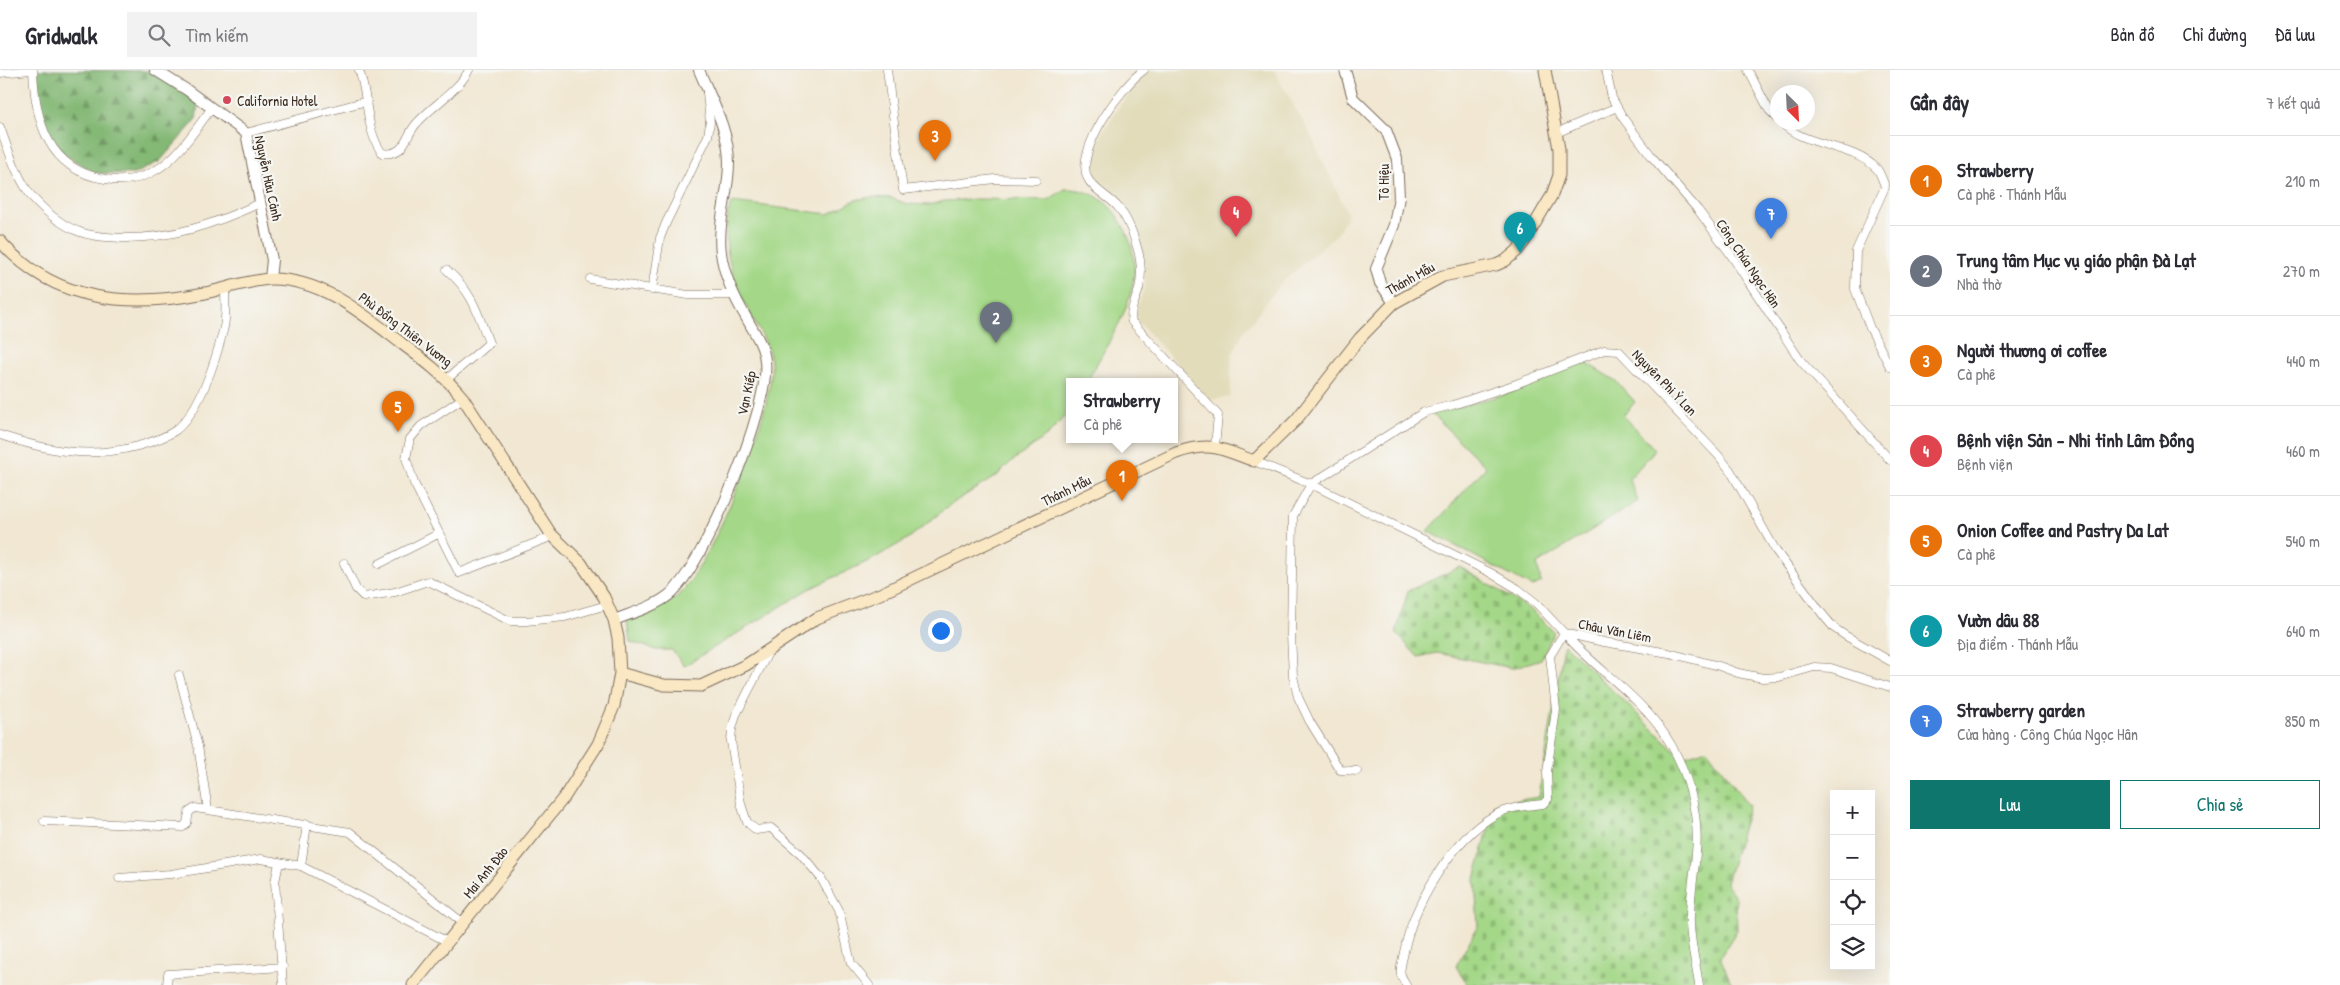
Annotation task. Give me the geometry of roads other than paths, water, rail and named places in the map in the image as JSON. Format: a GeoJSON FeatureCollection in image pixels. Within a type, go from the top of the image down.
{"type":"FeatureCollection","features":[{"type":"Feature","properties":{"kind":"main road","name":"Thánh Mẫu"},"geometry":{"type":"LineString","coordinates":[[620,673],[664,686],[700,686],[732,673],[817,618],[906,582],[1076,502],[1147,466],[1196,446],[1215,446],[1254,461],[1296,420],[1365,332],[1394,303],[1443,276],[1496,265],[1517,251],[1552,195],[1559,175],[1560,156],[1545,70]]}},
{"type":"Feature","properties":{"kind":"main road","name":"Phù Đổng Thiên Vương"},"geometry":{"type":"LineString","coordinates":[[0,241],[25,265],[44,279],[87,295],[126,301],[173,300],[270,278],[314,287],[356,308],[447,378],[463,398],[553,536],[580,563],[607,605],[614,620],[620,652],[620,673],[614,706],[598,744],[578,776]]}},
{"type":"Feature","properties":{"kind":"main road","name":"Mai Anh Đào"},"geometry":{"type":"LineString","coordinates":[[413,985],[565,796],[578,776]]}},
{"type":"Feature","properties":{"kind":"street"},"geometry":{"type":"LineString","coordinates":[[0,73],[32,70],[35,99],[42,127],[58,156],[69,166],[99,178],[122,182],[158,169],[178,150],[212,108]]}},
{"type":"Feature","properties":{"kind":"street","name":"Nguyễn Hữu Cảnh"},"geometry":{"type":"LineString","coordinates":[[155,70],[246,133],[272,260],[270,278]]}},
{"type":"Feature","properties":{"kind":"street"},"geometry":{"type":"LineString","coordinates":[[359,70],[374,142],[382,153],[389,154],[399,150],[415,125],[464,79],[469,70]]}},
{"type":"Feature","properties":{"kind":"street","name":"Vạn Kiếp"},"geometry":{"type":"LineString","coordinates":[[614,620],[662,600],[679,585],[704,544],[740,460],[765,378],[765,361],[759,342],[734,296],[726,275],[721,251],[729,152],[724,131],[698,70]]}},
{"type":"Feature","properties":{"kind":"street"},"geometry":{"type":"LineString","coordinates":[[887,70],[903,190],[995,179],[1036,180]]}},
{"type":"Feature","properties":{"kind":"street"},"geometry":{"type":"LineString","coordinates":[[1144,70],[1125,88],[1096,131],[1086,152],[1085,168],[1091,183],[1122,213],[1137,248],[1140,283],[1131,312],[1132,322],[1218,415],[1215,446]]}},
{"type":"Feature","properties":{"kind":"street","name":"Tô Hiệu"},"geometry":{"type":"LineString","coordinates":[[1345,70],[1353,98],[1386,130],[1398,159],[1399,197],[1394,225],[1376,269],[1380,283],[1394,303]]}},
{"type":"Feature","properties":{"kind":"street","name":"Công Chúa Ngọc Hân"},"geometry":{"type":"LineString","coordinates":[[1606,70],[1617,107],[1653,158],[1698,210],[1724,245],[1800,360],[1890,460]]}},
{"type":"Feature","properties":{"kind":"street"},"geometry":{"type":"LineString","coordinates":[[1748,70],[1770,111]]}},
{"type":"Feature","properties":{"kind":"street"},"geometry":{"type":"LineString","coordinates":[[652,290],[660,238],[708,136],[710,122],[707,91]]}},
{"type":"Feature","properties":{"kind":"street"},"geometry":{"type":"LineString","coordinates":[[246,133],[267,126],[367,102]]}},
{"type":"Feature","properties":{"kind":"street"},"geometry":{"type":"LineString","coordinates":[[1556,133],[1617,107]]}},
{"type":"Feature","properties":{"kind":"street"},"geometry":{"type":"LineString","coordinates":[[0,126],[14,163],[32,197],[62,223],[80,232],[111,238],[153,238],[170,235],[233,216],[260,203]]}},
{"type":"Feature","properties":{"kind":"street"},"geometry":{"type":"LineString","coordinates":[[1787,130],[1838,148],[1868,162],[1879,171],[1885,187],[1856,251],[1855,289],[1870,328],[1890,368]]}},
{"type":"Feature","properties":{"kind":"street"},"geometry":{"type":"LineString","coordinates":[[447,270],[468,292],[489,343],[447,378]]}},
{"type":"Feature","properties":{"kind":"street"},"geometry":{"type":"LineString","coordinates":[[590,279],[696,296],[734,296]]}},
{"type":"Feature","properties":{"kind":"street"},"geometry":{"type":"LineString","coordinates":[[0,435],[62,452],[83,454],[132,447],[168,436],[190,414],[210,371],[224,330],[225,289]]}},
{"type":"Feature","properties":{"kind":"street","name":"Nguyên Phi Ỷ Lan"},"geometry":{"type":"LineString","coordinates":[[1311,484],[1424,412],[1454,405],[1516,384],[1589,354],[1614,349],[1635,368],[1730,470],[1776,551],[1828,622],[1846,636],[1890,661]]}},
{"type":"Feature","properties":{"kind":"street"},"geometry":{"type":"LineString","coordinates":[[463,398],[421,426],[410,439],[406,458],[414,483],[459,573],[553,536]]}},
{"type":"Feature","properties":{"kind":"street","name":"Châu Văn Liêm"},"geometry":{"type":"LineString","coordinates":[[1254,461],[1311,484],[1447,550],[1512,585],[1536,603],[1564,632],[1604,642],[1678,655],[1738,673],[1763,678],[1779,677],[1814,667],[1831,668],[1890,687]]}},
{"type":"Feature","properties":{"kind":"street"},"geometry":{"type":"LineString","coordinates":[[1311,484],[1293,516],[1291,635],[1294,676],[1298,697],[1306,714],[1340,770],[1357,772]]}},
{"type":"Feature","properties":{"kind":"street"},"geometry":{"type":"LineString","coordinates":[[379,564],[438,534]]}},
{"type":"Feature","properties":{"kind":"street"},"geometry":{"type":"LineString","coordinates":[[344,563],[356,589],[364,597],[395,592],[428,582],[510,621],[526,622],[565,617],[607,605]]}},
{"type":"Feature","properties":{"kind":"street"},"geometry":{"type":"LineString","coordinates":[[1406,985],[1400,973],[1406,944],[1415,916],[1427,888],[1453,853],[1481,824],[1495,815],[1508,809],[1543,804],[1548,799],[1547,772],[1556,710],[1550,656],[1564,632],[1576,646],[1639,702],[1669,742],[1690,789],[1698,833],[1690,925],[1699,984]]}},
{"type":"Feature","properties":{"kind":"street"},"geometry":{"type":"LineString","coordinates":[[770,649],[736,715],[732,729],[731,741],[741,804],[747,822],[756,830],[771,828],[801,854],[821,878],[839,912],[851,963],[869,985]]}},
{"type":"Feature","properties":{"kind":"street"},"geometry":{"type":"LineString","coordinates":[[179,675],[198,746],[208,810]]}},
{"type":"Feature","properties":{"kind":"street"},"geometry":{"type":"LineString","coordinates":[[44,821],[183,827],[187,823],[191,810],[208,810],[350,832],[463,923]]}},
{"type":"Feature","properties":{"kind":"street"},"geometry":{"type":"LineString","coordinates":[[301,866],[307,824]]}},
{"type":"Feature","properties":{"kind":"street"},"geometry":{"type":"LineString","coordinates":[[119,878],[171,874],[261,859],[301,866],[448,942]]}},
{"type":"Feature","properties":{"kind":"street"},"geometry":{"type":"LineString","coordinates":[[279,863],[275,882],[283,985]]}},
{"type":"Feature","properties":{"kind":"street"},"geometry":{"type":"LineString","coordinates":[[167,985],[168,974],[283,967]]}},
{"type":"Feature","properties":{"kind":"place","name":"California Hotel"},"geometry":{"type":"Point","coordinates":[227,100]}},
{"type":"Feature","properties":{"kind":"place","name":"Người thương ơi coffee"},"geometry":{"type":"Point","coordinates":[935,161]}},
{"type":"Feature","properties":{"kind":"place","name":"Bệnh viện Sản - Nhi tỉnh Lâm Đồng"},"geometry":{"type":"Point","coordinates":[1236,237]}},
{"type":"Feature","properties":{"kind":"place","name":"Strawberry garden"},"geometry":{"type":"Point","coordinates":[1771,239]}},
{"type":"Feature","properties":{"kind":"place","name":"Vườn dâu 88"},"geometry":{"type":"Point","coordinates":[1520,253]}},
{"type":"Feature","properties":{"kind":"place","name":"Trung tâm Mục vụ giáo phận Đà Lạt"},"geometry":{"type":"Point","coordinates":[996,343]}},
{"type":"Feature","properties":{"kind":"place","name":"Onion Coffee and Pastry Da Lat"},"geometry":{"type":"Point","coordinates":[398,432]}},
{"type":"Feature","properties":{"kind":"place","name":"Strawberry"},"geometry":{"type":"Point","coordinates":[1122,501]}}]}
